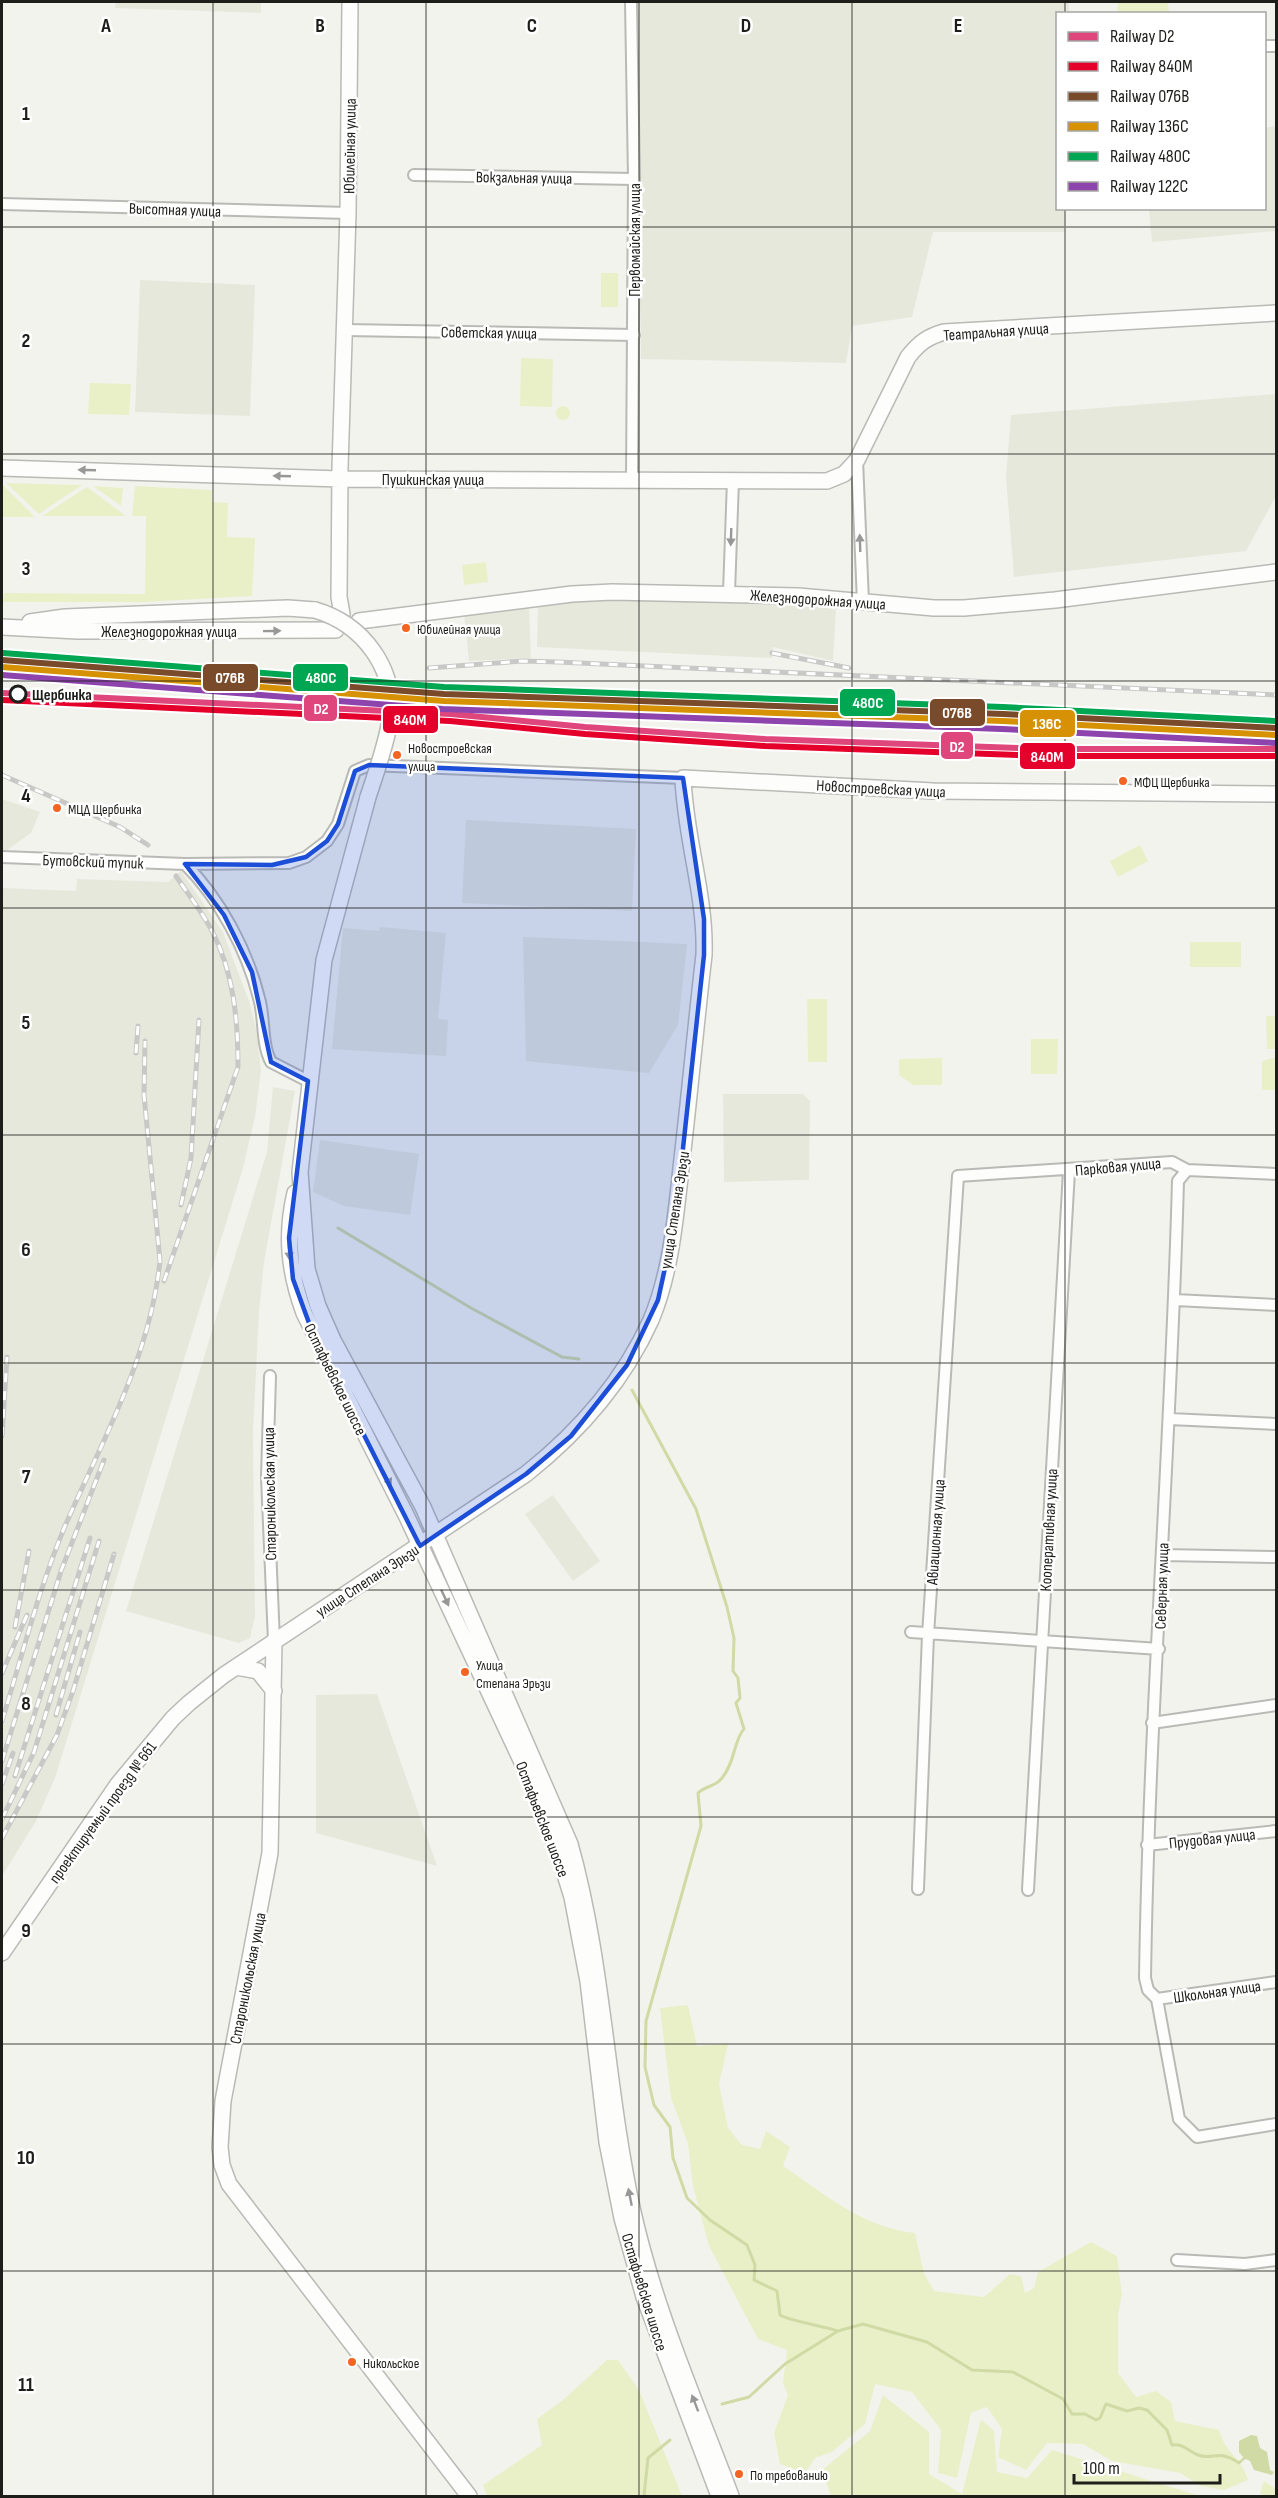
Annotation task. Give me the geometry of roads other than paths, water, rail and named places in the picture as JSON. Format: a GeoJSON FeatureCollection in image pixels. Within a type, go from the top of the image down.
{"type":"FeatureCollection","features":[{"type":"Feature","properties":{"kind":"main road","name":"Юбилейная улица"},"geometry":{"type":"LineString","coordinates":[[342,614],[339,597],[340,479],[348,213],[350,2]]}},
{"type":"Feature","properties":{"kind":"main road","name":"Театральная улица"},"geometry":{"type":"LineString","coordinates":[[857,460],[908,357],[918,344],[928,337],[944,332],[1276,313]]}},
{"type":"Feature","properties":{"kind":"main road","name":"Пушкинская улица"},"geometry":{"type":"LineString","coordinates":[[2,468],[340,479],[827,481],[844,474],[857,460]]}},
{"type":"Feature","properties":{"kind":"main road","name":"Железнодорожная улица"},"geometry":{"type":"LineString","coordinates":[[359,621],[572,594],[729,593],[934,608],[964,608],[1055,600],[1276,572]]}},
{"type":"Feature","properties":{"kind":"main road","name":"Остафьевское шоссе"},"geometry":{"type":"LineString","coordinates":[[2,627],[65,617],[288,608],[315,610],[340,620],[362,637],[380,662],[390,697],[388,728],[335,912],[324,960],[308,1081],[300,1172],[304,1248],[318,1306],[435,1535],[570,1844],[584,1893],[599,1977],[618,2137],[634,2214],[656,2293],[731,2496]]}},
{"type":"Feature","properties":{"kind":"main road","name":"Железнодорожная улица"},"geometry":{"type":"LineString","coordinates":[[2,627],[78,631],[336,630],[342,636],[352,636],[358,631],[359,621],[352,613],[342,614]]}},
{"type":"Feature","properties":{"kind":"main road"},"geometry":{"type":"LineString","coordinates":[[336,630],[335,621],[342,614]]}},
{"type":"Feature","properties":{"kind":"main road","name":"Новостроевская улица"},"geometry":{"type":"LineString","coordinates":[[683,778],[933,791],[1276,794]]}},
{"type":"Feature","properties":{"kind":"main road","name":"улица Степана Эрьзи"},"geometry":{"type":"LineString","coordinates":[[274,1641],[526,1474],[571,1436],[609,1393],[627,1365],[651,1319],[658,1300],[675,1222],[704,955],[704,919],[684,799],[683,778]]}},
{"type":"Feature","properties":{"kind":"main road","name":"Остафьевское шоссе"},"geometry":{"type":"LineString","coordinates":[[300,1172],[291,1209],[289,1238],[289,1256],[298,1296],[359,1427],[420,1545],[536,1792],[572,1897],[588,1981],[607,2142],[622,2218],[644,2296],[719,2496]]}},
{"type":"Feature","properties":{"kind":"main road","name":"проектируемый проезд № 661"},"geometry":{"type":"LineString","coordinates":[[2,1953],[136,1761],[173,1718],[236,1667],[274,1641]]}},
{"type":"Feature","properties":{"kind":"main road","name":"Староникольская улица"},"geometry":{"type":"LineString","coordinates":[[274,1641],[270,1853],[223,2101],[220,2147],[222,2165],[229,2184],[469,2496]]}},
{"type":"Feature","properties":{"kind":"main road"},"geometry":{"type":"LineString","coordinates":[[236,1667],[258,1671],[274,1691]]}},
{"type":"Feature","properties":{"kind":"street","name":"Первомайская улица"},"geometry":{"type":"LineString","coordinates":[[631,2],[634,179],[632,479]]}},
{"type":"Feature","properties":{"kind":"street","name":"Вокзальная улица"},"geometry":{"type":"LineString","coordinates":[[414,176],[634,179]]}},
{"type":"Feature","properties":{"kind":"street","name":"Высотная улица"},"geometry":{"type":"LineString","coordinates":[[2,204],[348,213]]}},
{"type":"Feature","properties":{"kind":"street","name":"Советская улица"},"geometry":{"type":"LineString","coordinates":[[345,330],[634,335]]}},
{"type":"Feature","properties":{"kind":"street","name":"Театральная улица"},"geometry":{"type":"LineString","coordinates":[[857,460],[863,602]]}},
{"type":"Feature","properties":{"kind":"street"},"geometry":{"type":"LineString","coordinates":[[729,593],[734,480]]}},
{"type":"Feature","properties":{"kind":"street","name":"Новостроевская улица"},"geometry":{"type":"LineString","coordinates":[[186,864],[272,865],[306,857],[327,841],[338,824],[355,771],[378,764],[683,778]]}},
{"type":"Feature","properties":{"kind":"street","name":"Бутовский тупик"},"geometry":{"type":"LineString","coordinates":[[2,857],[186,864]]}},
{"type":"Feature","properties":{"kind":"street"},"geometry":{"type":"LineString","coordinates":[[186,864],[224,915],[252,972],[260,1000],[271,1062],[308,1081]]}},
{"type":"Feature","properties":{"kind":"street","name":"Парковая улица"},"geometry":{"type":"LineString","coordinates":[[958,1176],[1069,1171],[1172,1162],[1187,1170],[1276,1174]]}},
{"type":"Feature","properties":{"kind":"street","name":"Северная улица"},"geometry":{"type":"LineString","coordinates":[[1187,1170],[1178,1181],[1175,1300],[1159,1649],[1152,1723],[1145,1978],[1148,1990],[1157,1999],[1179,2119],[1197,2137],[1276,2124]]}},
{"type":"Feature","properties":{"kind":"street","name":"Кооперативная улица"},"geometry":{"type":"LineString","coordinates":[[1028,1890],[1069,1171]]}},
{"type":"Feature","properties":{"kind":"street","name":"Авиационная улица"},"geometry":{"type":"LineString","coordinates":[[918,1889],[928,1635],[958,1176]]}},
{"type":"Feature","properties":{"kind":"street"},"geometry":{"type":"LineString","coordinates":[[1175,1300],[1276,1305]]}},
{"type":"Feature","properties":{"kind":"street","name":"Староникольская улица"},"geometry":{"type":"LineString","coordinates":[[270,1376],[267,1478],[274,1641]]}},
{"type":"Feature","properties":{"kind":"street"},"geometry":{"type":"LineString","coordinates":[[1170,1419],[1276,1424]]}},
{"type":"Feature","properties":{"kind":"street"},"geometry":{"type":"LineString","coordinates":[[1162,1555],[1276,1557]]}},
{"type":"Feature","properties":{"kind":"street"},"geometry":{"type":"LineString","coordinates":[[912,1632],[928,1635],[1159,1649]]}},
{"type":"Feature","properties":{"kind":"street"},"geometry":{"type":"LineString","coordinates":[[1152,1723],[1276,1705]]}},
{"type":"Feature","properties":{"kind":"street","name":"Прудовая улица"},"geometry":{"type":"LineString","coordinates":[[1147,1845],[1276,1831]]}},
{"type":"Feature","properties":{"kind":"street","name":"Школьная улица"},"geometry":{"type":"LineString","coordinates":[[1157,1999],[1276,1982]]}},
{"type":"Feature","properties":{"kind":"street"},"geometry":{"type":"LineString","coordinates":[[1178,2260],[1245,2264],[1276,2259]]}},
{"type":"Feature","properties":{"kind":"waterway"},"geometry":{"type":"LineString","coordinates":[[338,1228],[471,1308],[562,1357],[579,1359]]}},
{"type":"Feature","properties":{"kind":"waterway"},"geometry":{"type":"LineString","coordinates":[[632,1390],[696,1509],[727,1607],[734,1638],[733,1671],[738,1678],[740,1698],[736,1703],[744,1729],[738,1739],[730,1765],[722,1778],[698,1793],[701,1826],[646,2021],[645,2067],[654,2105],[670,2127],[673,2158],[687,2198],[710,2220],[747,2245],[755,2265],[754,2280],[777,2291],[780,2315],[838,2331]]}},
{"type":"Feature","properties":{"kind":"waterway"},"geometry":{"type":"LineString","coordinates":[[722,2404],[749,2397],[785,2364],[838,2331],[863,2324],[927,2342],[972,2370],[1013,2372],[1063,2399],[1072,2414],[1085,2414],[1096,2420],[1100,2418],[1106,2404],[1127,2411],[1139,2408],[1147,2410],[1167,2430],[1172,2445],[1182,2446],[1203,2456],[1220,2455],[1239,2463],[1241,2461]]}},
{"type":"Feature","properties":{"kind":"waterway"},"geometry":{"type":"LineString","coordinates":[[644,2496],[648,2458],[670,2440]]}},
{"type":"Feature","properties":{"kind":"railway"},"geometry":{"type":"LineString","coordinates":[[772,653],[849,668]]}},
{"type":"Feature","properties":{"kind":"railway"},"geometry":{"type":"LineString","coordinates":[[429,668],[523,661],[558,662],[1276,695]]}},
{"type":"Feature","properties":{"kind":"railway"},"geometry":{"type":"LineString","coordinates":[[2,667],[71,669],[344,696],[1276,734]]}},
{"type":"Feature","properties":{"kind":"railway"},"geometry":{"type":"LineString","coordinates":[[2,775],[120,827],[148,845]]}},
{"type":"Feature","properties":{"kind":"railway"},"geometry":{"type":"LineString","coordinates":[[164,1281],[238,1067],[236,1015],[225,963],[208,924],[176,876]]}},
{"type":"Feature","properties":{"kind":"railway"},"geometry":{"type":"LineString","coordinates":[[181,1205],[191,1158],[199,1020]]}},
{"type":"Feature","properties":{"kind":"railway"},"geometry":{"type":"LineString","coordinates":[[136,1053],[138,1026]]}},
{"type":"Feature","properties":{"kind":"railway"},"geometry":{"type":"LineString","coordinates":[[2,1721],[47,1573],[65,1526],[136,1364],[155,1296],[160,1261],[144,1095],[145,1041]]}},
{"type":"Feature","properties":{"kind":"railway"},"geometry":{"type":"LineString","coordinates":[[2,1436],[7,1357]]}},
{"type":"Feature","properties":{"kind":"railway"},"geometry":{"type":"LineString","coordinates":[[2,1761],[61,1571],[104,1460]]}},
{"type":"Feature","properties":{"kind":"railway"},"geometry":{"type":"LineString","coordinates":[[15,1776],[90,1538]]}},
{"type":"Feature","properties":{"kind":"railway"},"geometry":{"type":"LineString","coordinates":[[2,1819],[34,1752],[99,1541]]}},
{"type":"Feature","properties":{"kind":"railway"},"geometry":{"type":"LineString","coordinates":[[15,1627],[29,1551]]}},
{"type":"Feature","properties":{"kind":"railway"},"geometry":{"type":"LineString","coordinates":[[2,1838],[57,1735],[73,1691],[114,1554]]}},
{"type":"Feature","properties":{"kind":"railway"},"geometry":{"type":"LineString","coordinates":[[2,1673],[27,1615]]}},
{"type":"Feature","properties":{"kind":"railway"},"geometry":{"type":"LineString","coordinates":[[56,1715],[80,1632]]}},
{"type":"Feature","properties":{"kind":"railway"},"geometry":{"type":"LineString","coordinates":[[2,1784],[13,1753]]}},
{"type":"Feature","properties":{"kind":"rail line","name":"480С"},"geometry":{"type":"LineString","coordinates":[[3,653],[444,687],[1003,707],[1276,721]]}},
{"type":"Feature","properties":{"kind":"rail line","name":"076В"},"geometry":{"type":"LineString","coordinates":[[2,660],[444,694],[1003,714],[1276,728]]}},
{"type":"Feature","properties":{"kind":"rail line","name":"136С"},"geometry":{"type":"LineString","coordinates":[[2,667],[444,701],[1003,721],[1276,735]]}},
{"type":"Feature","properties":{"kind":"rail line","name":"122С"},"geometry":{"type":"LineString","coordinates":[[2,675],[443,709],[1002,729],[1275,743]]}},
{"type":"Feature","properties":{"kind":"rail line","name":"D2"},"geometry":{"type":"LineString","coordinates":[[2,693],[451,714],[585,727],[765,739],[1044,749],[1276,749]]}},
{"type":"Feature","properties":{"kind":"rail line","name":"840М"},"geometry":{"type":"LineString","coordinates":[[2,700],[450,721],[585,734],[765,746],[1044,756],[1276,756]]}},
{"type":"Feature","properties":{"kind":"place","name":"Юбилейная улица"},"geometry":{"type":"Point","coordinates":[406,628]}},
{"type":"Feature","properties":{"kind":"place","name":"Щербинка"},"geometry":{"type":"Point","coordinates":[18,694]}},
{"type":"Feature","properties":{"kind":"place","name":"Новостроевская улица"},"geometry":{"type":"Point","coordinates":[397,755]}},
{"type":"Feature","properties":{"kind":"place","name":"МФЦ Щербинка"},"geometry":{"type":"Point","coordinates":[1123,781]}},
{"type":"Feature","properties":{"kind":"place","name":"МЦД Щербинка"},"geometry":{"type":"Point","coordinates":[57,808]}},
{"type":"Feature","properties":{"kind":"place","name":"Улица Степана Эрьзи"},"geometry":{"type":"Point","coordinates":[465,1672]}},
{"type":"Feature","properties":{"kind":"place","name":"Никольское"},"geometry":{"type":"Point","coordinates":[352,2362]}},
{"type":"Feature","properties":{"kind":"place","name":"По требованию"},"geometry":{"type":"Point","coordinates":[739,2474]}}]}
